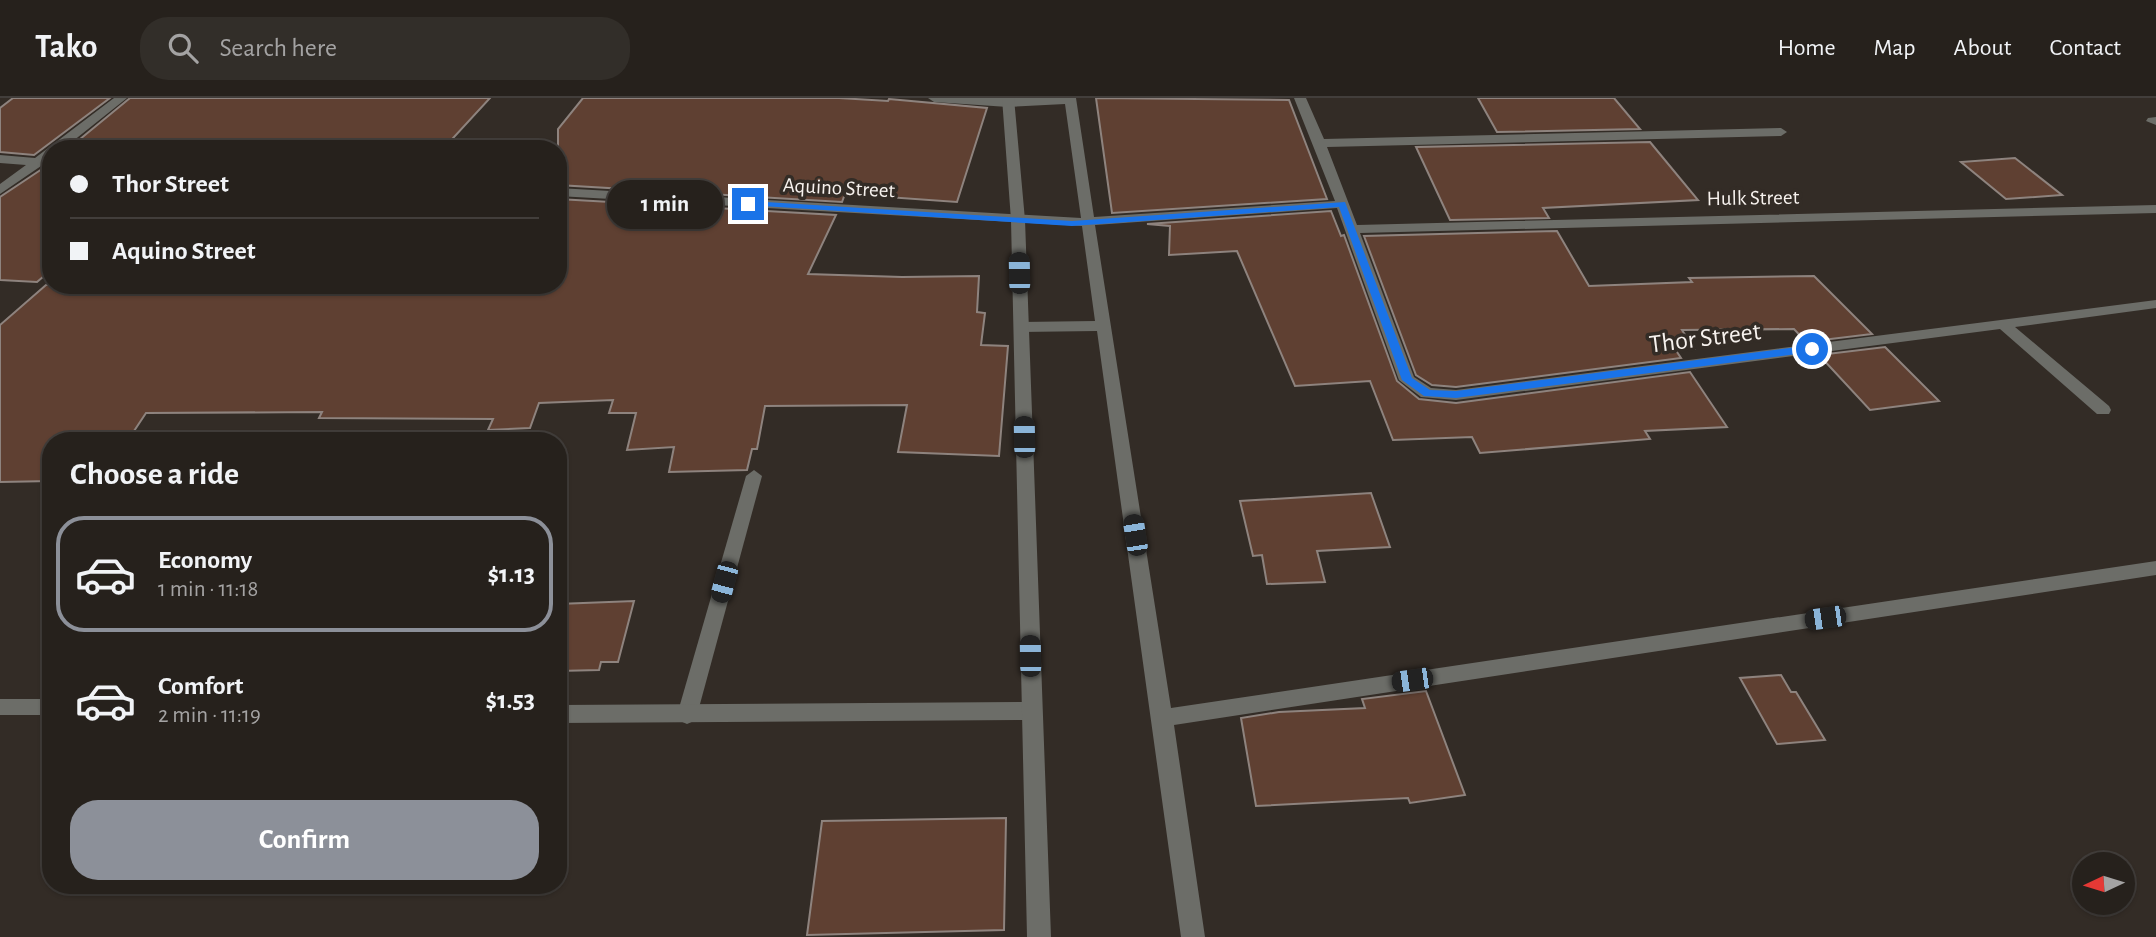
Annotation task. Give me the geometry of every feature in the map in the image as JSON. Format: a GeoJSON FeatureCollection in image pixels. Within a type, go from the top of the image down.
{"type":"FeatureCollection","features":[{"type":"Feature","properties":{"kind":"street"},"geometry":{"type":"LineString","coordinates":[[66,140],[121,98]]}},
{"type":"Feature","properties":{"kind":"street"},"geometry":{"type":"LineString","coordinates":[[934,98],[1067,100],[1079,223],[1094,326],[1164,718],[1193,937]]}},
{"type":"Feature","properties":{"kind":"street"},"geometry":{"type":"LineString","coordinates":[[1300,98],[1352,229]]}},
{"type":"Feature","properties":{"kind":"street"},"geometry":{"type":"LineString","coordinates":[[1013,101],[1026,219],[1032,711],[1039,937]]}},
{"type":"Feature","properties":{"kind":"street"},"geometry":{"type":"LineString","coordinates":[[1320,143],[1781,132]]}},
{"type":"Feature","properties":{"kind":"street"},"geometry":{"type":"LineString","coordinates":[[0,159],[42,162]]}},
{"type":"Feature","properties":{"kind":"street"},"geometry":{"type":"LineString","coordinates":[[0,190],[42,164]]}},
{"type":"Feature","properties":{"kind":"street","name":"Aquino Street"},"geometry":{"type":"LineString","coordinates":[[567,193],[1079,223],[1342,204]]}},
{"type":"Feature","properties":{"kind":"street","name":"Hulk Street"},"geometry":{"type":"LineString","coordinates":[[1352,229],[2156,209]]}},
{"type":"Feature","properties":{"kind":"street","name":"Thor Street"},"geometry":{"type":"LineString","coordinates":[[1352,229],[1407,380],[1427,393],[1456,395],[2156,304]]}},
{"type":"Feature","properties":{"kind":"street"},"geometry":{"type":"LineString","coordinates":[[2003,324],[2103,410]]}},
{"type":"Feature","properties":{"kind":"street"},"geometry":{"type":"LineString","coordinates":[[1028,327],[1094,326]]}},
{"type":"Feature","properties":{"kind":"street"},"geometry":{"type":"LineString","coordinates":[[687,715],[754,476]]}},
{"type":"Feature","properties":{"kind":"street"},"geometry":{"type":"LineString","coordinates":[[1164,718],[2156,568]]}},
{"type":"Feature","properties":{"kind":"street"},"geometry":{"type":"LineString","coordinates":[[0,707],[42,707]]}},
{"type":"Feature","properties":{"kind":"street"},"geometry":{"type":"LineString","coordinates":[[567,714],[1032,711]]}},
{"type":"Feature","properties":{"kind":"building"},"geometry":{"type":"Polygon","coordinates":[[[13,98],[110,98],[54,140],[42,140],[42,149],[34,155],[0,152],[0,108],[13,98]]]}},
{"type":"Feature","properties":{"kind":"building"},"geometry":{"type":"Polygon","coordinates":[[[130,98],[490,98],[451,140],[79,140],[130,98]]]}},
{"type":"Feature","properties":{"kind":"building"},"geometry":{"type":"Polygon","coordinates":[[[583,98],[889,99],[987,108],[957,202],[845,194],[842,202],[567,186],[567,140],[558,140],[558,129],[583,98]]]}},
{"type":"Feature","properties":{"kind":"building"},"geometry":{"type":"Polygon","coordinates":[[[1096,98],[1289,100],[1327,199],[1112,213],[1096,98]]]}},
{"type":"Feature","properties":{"kind":"building"},"geometry":{"type":"Polygon","coordinates":[[[1478,98],[1614,98],[1640,129],[1497,132],[1478,98]]]}},
{"type":"Feature","properties":{"kind":"building"},"geometry":{"type":"Polygon","coordinates":[[[1650,142],[1698,200],[1543,208],[1549,218],[1450,220],[1416,147],[1650,142]]]}},
{"type":"Feature","properties":{"kind":"building"},"geometry":{"type":"Polygon","coordinates":[[[2015,158],[2062,195],[2006,199],[1961,162],[2015,158]]]}},
{"type":"Feature","properties":{"kind":"building"},"geometry":{"type":"Polygon","coordinates":[[[42,169],[42,278],[37,282],[0,280],[0,197],[42,169]]]}},
{"type":"Feature","properties":{"kind":"building"},"geometry":{"type":"Polygon","coordinates":[[[567,200],[836,215],[808,274],[979,276],[977,312],[985,313],[981,345],[1008,346],[999,456],[898,452],[907,405],[765,406],[757,449],[752,449],[747,470],[669,472],[674,447],[627,450],[636,413],[609,413],[613,400],[539,403],[530,428],[488,430],[493,419],[319,418],[322,412],[146,413],[134,431],[42,432],[42,481],[0,482],[0,325],[42,288],[42,294],[567,294],[567,200]]]}},
{"type":"Feature","properties":{"kind":"building"},"geometry":{"type":"Polygon","coordinates":[[[1331,211],[1341,236],[1344,235],[1397,381],[1419,399],[1456,403],[1690,372],[1727,427],[1645,431],[1650,439],[1480,453],[1472,437],[1393,440],[1370,381],[1295,386],[1237,251],[1169,255],[1170,226],[1147,224],[1331,211]]]}},
{"type":"Feature","properties":{"kind":"building"},"geometry":{"type":"Polygon","coordinates":[[[1557,231],[1589,286],[1692,282],[1689,278],[1814,276],[1872,334],[1806,342],[1794,329],[1682,330],[1694,349],[1675,349],[1681,358],[1456,387],[1432,385],[1416,375],[1364,236],[1557,231]]]}},
{"type":"Feature","properties":{"kind":"building"},"geometry":{"type":"Polygon","coordinates":[[[1885,347],[1939,401],[1870,410],[1819,355],[1885,347]]]}},
{"type":"Feature","properties":{"kind":"building"},"geometry":{"type":"Polygon","coordinates":[[[1371,493],[1390,547],[1317,551],[1325,582],[1267,584],[1262,555],[1253,556],[1240,501],[1371,493]]]}},
{"type":"Feature","properties":{"kind":"building"},"geometry":{"type":"Polygon","coordinates":[[[634,601],[618,662],[601,662],[599,670],[567,671],[567,604],[634,601]]]}},
{"type":"Feature","properties":{"kind":"building"},"geometry":{"type":"Polygon","coordinates":[[[1781,675],[1791,692],[1796,692],[1825,740],[1777,744],[1740,678],[1781,675]]]}},
{"type":"Feature","properties":{"kind":"building"},"geometry":{"type":"Polygon","coordinates":[[[1426,691],[1465,795],[1410,803],[1408,798],[1256,806],[1241,718],[1279,712],[1365,708],[1362,699],[1426,691]]]}},
{"type":"Feature","properties":{"kind":"building"},"geometry":{"type":"Polygon","coordinates":[[[1006,818],[1004,930],[807,935],[822,821],[1006,818]]]}},
{"type":"Feature","properties":{"kind":"route"},"geometry":{"type":"LineString","coordinates":[[748,204],[1072,223],[1342,204],[1407,380],[1427,393],[1456,395],[1812,349]]}}]}
